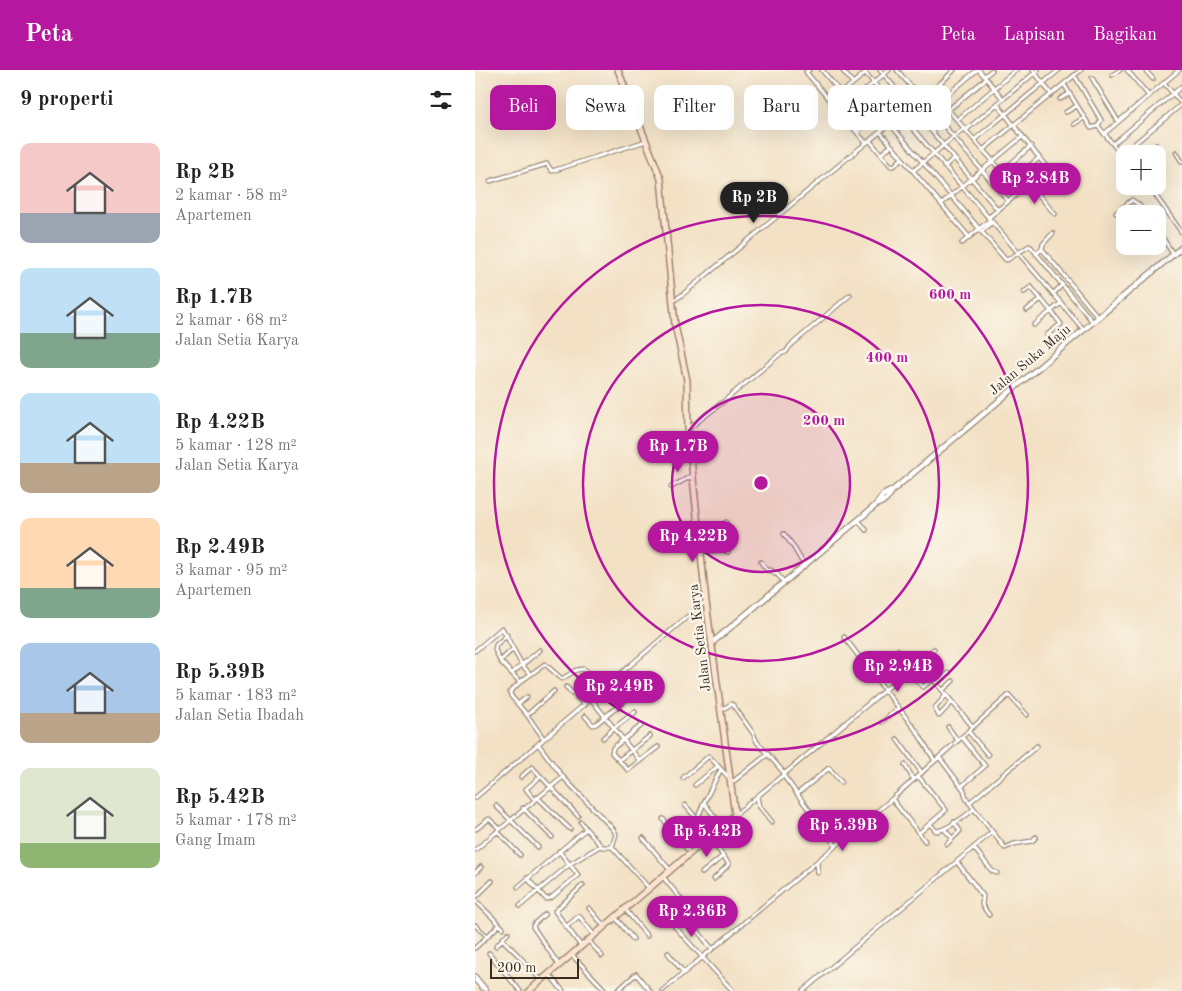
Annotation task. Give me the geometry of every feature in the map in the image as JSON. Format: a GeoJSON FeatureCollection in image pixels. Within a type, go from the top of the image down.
{"type":"FeatureCollection","features":[{"type":"Feature","properties":{"kind":"main road","name":"Jalan Setia Karya"},"geometry":{"type":"LineString","coordinates":[[618,70],[643,142],[661,179],[677,334],[687,380],[688,430],[702,552],[703,603],[713,642],[720,712],[735,815]]}},
{"type":"Feature","properties":{"kind":"main road"},"geometry":{"type":"LineString","coordinates":[[531,990],[735,815]]}},
{"type":"Feature","properties":{"kind":"street"},"geometry":{"type":"LineString","coordinates":[[809,70],[806,72],[828,98]]}},
{"type":"Feature","properties":{"kind":"street"},"geometry":{"type":"LineString","coordinates":[[822,70],[834,85]]}},
{"type":"Feature","properties":{"kind":"street"},"geometry":{"type":"LineString","coordinates":[[842,70],[853,82]]}},
{"type":"Feature","properties":{"kind":"street"},"geometry":{"type":"LineString","coordinates":[[880,70],[893,85]]}},
{"type":"Feature","properties":{"kind":"street"},"geometry":{"type":"LineString","coordinates":[[872,85],[889,70]]}},
{"type":"Feature","properties":{"kind":"street"},"geometry":{"type":"LineString","coordinates":[[897,70],[909,85]]}},
{"type":"Feature","properties":{"kind":"street"},"geometry":{"type":"LineString","coordinates":[[945,70],[947,76]]}},
{"type":"Feature","properties":{"kind":"street"},"geometry":{"type":"LineString","coordinates":[[937,85],[954,70]]}},
{"type":"Feature","properties":{"kind":"street"},"geometry":{"type":"LineString","coordinates":[[951,92],[978,70],[1003,99]]}},
{"type":"Feature","properties":{"kind":"street"},"geometry":{"type":"LineString","coordinates":[[951,107],[992,70]]}},
{"type":"Feature","properties":{"kind":"street"},"geometry":{"type":"LineString","coordinates":[[957,120],[1016,70]]}},
{"type":"Feature","properties":{"kind":"street"},"geometry":{"type":"LineString","coordinates":[[974,140],[1059,70]]}},
{"type":"Feature","properties":{"kind":"street"},"geometry":{"type":"LineString","coordinates":[[983,150],[1081,70]]}},
{"type":"Feature","properties":{"kind":"street"},"geometry":{"type":"LineString","coordinates":[[1112,75],[1119,70]]}},
{"type":"Feature","properties":{"kind":"street"},"geometry":{"type":"LineString","coordinates":[[1127,70],[1149,96]]}},
{"type":"Feature","properties":{"kind":"street"},"geometry":{"type":"LineString","coordinates":[[1145,70],[1153,79]]}},
{"type":"Feature","properties":{"kind":"street"},"geometry":{"type":"LineString","coordinates":[[1104,134],[1179,70]]}},
{"type":"Feature","properties":{"kind":"street"},"geometry":{"type":"LineString","coordinates":[[913,171],[1035,71],[1051,94]]}},
{"type":"Feature","properties":{"kind":"street"},"geometry":{"type":"LineString","coordinates":[[850,85],[864,72],[874,83]]}},
{"type":"Feature","properties":{"kind":"street"},"geometry":{"type":"LineString","coordinates":[[1065,86],[1091,128],[1098,126],[1101,120],[1077,78]]}},
{"type":"Feature","properties":{"kind":"street"},"geometry":{"type":"LineString","coordinates":[[1092,78],[1119,121]]}},
{"type":"Feature","properties":{"kind":"street"},"geometry":{"type":"LineString","coordinates":[[1133,145],[1182,104],[1164,83]]}},
{"type":"Feature","properties":{"kind":"street"},"geometry":{"type":"LineString","coordinates":[[1113,144],[1182,86]]}},
{"type":"Feature","properties":{"kind":"street"},"geometry":{"type":"LineString","coordinates":[[1060,100],[1069,94]]}},
{"type":"Feature","properties":{"kind":"street"},"geometry":{"type":"LineString","coordinates":[[962,242],[980,230],[998,210],[1047,169],[997,104]]}},
{"type":"Feature","properties":{"kind":"street"},"geometry":{"type":"LineString","coordinates":[[1066,112],[1077,106]]}},
{"type":"Feature","properties":{"kind":"street"},"geometry":{"type":"LineString","coordinates":[[951,113],[1018,193]]}},
{"type":"Feature","properties":{"kind":"street"},"geometry":{"type":"LineString","coordinates":[[1074,124],[1084,118]]}},
{"type":"Feature","properties":{"kind":"street"},"geometry":{"type":"LineString","coordinates":[[1098,126],[1116,148]]}},
{"type":"Feature","properties":{"kind":"street"},"geometry":{"type":"LineString","coordinates":[[859,130],[857,132],[892,166],[902,158]]}},
{"type":"Feature","properties":{"kind":"street"},"geometry":{"type":"LineString","coordinates":[[674,306],[682,295],[882,130]]}},
{"type":"Feature","properties":{"kind":"street"},"geometry":{"type":"LineString","coordinates":[[895,130],[1005,260],[1029,246],[1093,322]]}},
{"type":"Feature","properties":{"kind":"street"},"geometry":{"type":"LineString","coordinates":[[913,130],[1084,330]]}},
{"type":"Feature","properties":{"kind":"street"},"geometry":{"type":"LineString","coordinates":[[931,130],[998,210]]}},
{"type":"Feature","properties":{"kind":"street"},"geometry":{"type":"LineString","coordinates":[[947,130],[1008,201]]}},
{"type":"Feature","properties":{"kind":"street"},"geometry":{"type":"LineString","coordinates":[[880,132],[969,237]]}},
{"type":"Feature","properties":{"kind":"street"},"geometry":{"type":"LineString","coordinates":[[941,204],[1023,136]]}},
{"type":"Feature","properties":{"kind":"street"},"geometry":{"type":"LineString","coordinates":[[490,181],[547,164],[553,171],[643,142]]}},
{"type":"Feature","properties":{"kind":"street"},"geometry":{"type":"LineString","coordinates":[[881,154],[891,146]]}},
{"type":"Feature","properties":{"kind":"street"},"geometry":{"type":"LineString","coordinates":[[1001,172],[1031,146]]}},
{"type":"Feature","properties":{"kind":"street"},"geometry":{"type":"LineString","coordinates":[[1175,152],[1182,162]]}},
{"type":"Feature","properties":{"kind":"street"},"geometry":{"type":"LineString","coordinates":[[944,166],[954,158]]}},
{"type":"Feature","properties":{"kind":"street"},"geometry":{"type":"LineString","coordinates":[[1010,182],[1039,158]]}},
{"type":"Feature","properties":{"kind":"street"},"geometry":{"type":"LineString","coordinates":[[1029,184],[1055,214]]}},
{"type":"Feature","properties":{"kind":"street"},"geometry":{"type":"LineString","coordinates":[[1157,195],[1182,233]]}},
{"type":"Feature","properties":{"kind":"street"},"geometry":{"type":"LineString","coordinates":[[1126,205],[1133,200],[1139,205]]}},
{"type":"Feature","properties":{"kind":"street"},"geometry":{"type":"LineString","coordinates":[[1036,254],[1042,249],[1043,244],[1053,233]]}},
{"type":"Feature","properties":{"kind":"street"},"geometry":{"type":"LineString","coordinates":[[1166,243],[1173,254]]}},
{"type":"Feature","properties":{"kind":"street"},"geometry":{"type":"LineString","coordinates":[[1180,248],[1182,256]]}},
{"type":"Feature","properties":{"kind":"street","name":"Jalan Suka Maju"},"geometry":{"type":"LineString","coordinates":[[713,642],[876,505],[886,500],[893,490],[1180,248]]}},
{"type":"Feature","properties":{"kind":"street"},"geometry":{"type":"LineString","coordinates":[[1042,249],[1098,318]]}},
{"type":"Feature","properties":{"kind":"street"},"geometry":{"type":"LineString","coordinates":[[1053,294],[1062,285]]}},
{"type":"Feature","properties":{"kind":"street"},"geometry":{"type":"LineString","coordinates":[[1024,292],[1030,287],[1061,324],[1047,335]]}},
{"type":"Feature","properties":{"kind":"street"},"geometry":{"type":"LineString","coordinates":[[688,430],[780,354],[786,352],[790,346],[850,295]]}},
{"type":"Feature","properties":{"kind":"street"},"geometry":{"type":"LineString","coordinates":[[1027,310],[1041,298]]}},
{"type":"Feature","properties":{"kind":"street"},"geometry":{"type":"LineString","coordinates":[[1034,325],[1061,303]]}},
{"type":"Feature","properties":{"kind":"street"},"geometry":{"type":"LineString","coordinates":[[689,439],[700,436]]}},
{"type":"Feature","properties":{"kind":"street"},"geometry":{"type":"LineString","coordinates":[[671,486],[693,476]]}},
{"type":"Feature","properties":{"kind":"street"},"geometry":{"type":"LineString","coordinates":[[688,497],[695,495]]}},
{"type":"Feature","properties":{"kind":"street"},"geometry":{"type":"LineString","coordinates":[[858,520],[866,530]]}},
{"type":"Feature","properties":{"kind":"street"},"geometry":{"type":"LineString","coordinates":[[689,543],[701,543],[724,535],[728,530],[726,522]]}},
{"type":"Feature","properties":{"kind":"street"},"geometry":{"type":"LineString","coordinates":[[680,539],[691,530],[699,528]]}},
{"type":"Feature","properties":{"kind":"street"},"geometry":{"type":"LineString","coordinates":[[784,534],[804,565]]}},
{"type":"Feature","properties":{"kind":"street"},"geometry":{"type":"LineString","coordinates":[[702,552],[709,550],[713,552],[721,548],[728,552]]}},
{"type":"Feature","properties":{"kind":"street"},"geometry":{"type":"LineString","coordinates":[[761,562],[768,570],[775,574],[777,573],[784,582]]}},
{"type":"Feature","properties":{"kind":"street"},"geometry":{"type":"LineString","coordinates":[[475,798],[703,603]]}},
{"type":"Feature","properties":{"kind":"street"},"geometry":{"type":"LineString","coordinates":[[475,651],[502,628],[522,665],[530,674]]}},
{"type":"Feature","properties":{"kind":"street"},"geometry":{"type":"LineString","coordinates":[[507,635],[496,644],[495,650],[500,661],[520,682]]}},
{"type":"Feature","properties":{"kind":"street"},"geometry":{"type":"LineString","coordinates":[[844,637],[918,733],[935,761]]}},
{"type":"Feature","properties":{"kind":"street"},"geometry":{"type":"LineString","coordinates":[[489,640],[496,644]]}},
{"type":"Feature","properties":{"kind":"street"},"geometry":{"type":"LineString","coordinates":[[500,661],[513,649]]}},
{"type":"Feature","properties":{"kind":"street"},"geometry":{"type":"LineString","coordinates":[[735,815],[934,649]]}},
{"type":"Feature","properties":{"kind":"street"},"geometry":{"type":"LineString","coordinates":[[512,673],[540,650]]}},
{"type":"Feature","properties":{"kind":"street"},"geometry":{"type":"LineString","coordinates":[[898,650],[913,667]]}},
{"type":"Feature","properties":{"kind":"street"},"geometry":{"type":"LineString","coordinates":[[544,739],[527,714],[510,694],[520,682],[545,664],[562,679],[581,669],[606,686]]}},
{"type":"Feature","properties":{"kind":"street"},"geometry":{"type":"LineString","coordinates":[[889,669],[898,680]]}},
{"type":"Feature","properties":{"kind":"street"},"geometry":{"type":"LineString","coordinates":[[908,671],[923,687],[933,679],[973,727]]}},
{"type":"Feature","properties":{"kind":"street"},"geometry":{"type":"LineString","coordinates":[[937,683],[949,673]]}},
{"type":"Feature","properties":{"kind":"street"},"geometry":{"type":"LineString","coordinates":[[943,690],[953,681]]}},
{"type":"Feature","properties":{"kind":"street"},"geometry":{"type":"LineString","coordinates":[[566,687],[585,705]]}},
{"type":"Feature","properties":{"kind":"street"},"geometry":{"type":"LineString","coordinates":[[527,714],[554,691]]}},
{"type":"Feature","properties":{"kind":"street"},"geometry":{"type":"LineString","coordinates":[[946,695],[935,708],[939,716],[952,702]]}},
{"type":"Feature","properties":{"kind":"street"},"geometry":{"type":"LineString","coordinates":[[662,991],[892,799],[1009,695],[1027,715]]}},
{"type":"Feature","properties":{"kind":"street"},"geometry":{"type":"LineString","coordinates":[[518,704],[527,697]]}},
{"type":"Feature","properties":{"kind":"street"},"geometry":{"type":"LineString","coordinates":[[591,699],[640,761]]}},
{"type":"Feature","properties":{"kind":"street"},"geometry":{"type":"LineString","coordinates":[[585,716],[595,725],[626,700]]}},
{"type":"Feature","properties":{"kind":"street"},"geometry":{"type":"LineString","coordinates":[[720,712],[731,704],[733,705],[753,732],[757,742],[784,775],[836,846]]}},
{"type":"Feature","properties":{"kind":"street"},"geometry":{"type":"LineString","coordinates":[[882,722],[899,708]]}},
{"type":"Feature","properties":{"kind":"street"},"geometry":{"type":"LineString","coordinates":[[603,738],[635,712]]}},
{"type":"Feature","properties":{"kind":"street"},"geometry":{"type":"LineString","coordinates":[[642,725],[612,750],[619,760],[628,770],[658,747]]}},
{"type":"Feature","properties":{"kind":"street"},"geometry":{"type":"LineString","coordinates":[[948,727],[958,741]]}},
{"type":"Feature","properties":{"kind":"street"},"geometry":{"type":"LineString","coordinates":[[968,732],[988,755]]}},
{"type":"Feature","properties":{"kind":"street"},"geometry":{"type":"LineString","coordinates":[[619,760],[650,736]]}},
{"type":"Feature","properties":{"kind":"street"},"geometry":{"type":"LineString","coordinates":[[962,737],[985,766],[962,786]]}},
{"type":"Feature","properties":{"kind":"street"},"geometry":{"type":"LineString","coordinates":[[897,739],[922,773]]}},
{"type":"Feature","properties":{"kind":"street"},"geometry":{"type":"LineString","coordinates":[[538,744],[563,776],[613,829],[615,834],[612,847]]}},
{"type":"Feature","properties":{"kind":"street"},"geometry":{"type":"LineString","coordinates":[[969,802],[1037,746]]}},
{"type":"Feature","properties":{"kind":"street"},"geometry":{"type":"LineString","coordinates":[[730,784],[768,754]]}},
{"type":"Feature","properties":{"kind":"street"},"geometry":{"type":"LineString","coordinates":[[683,778],[708,756],[711,756],[729,778]]}},
{"type":"Feature","properties":{"kind":"street"},"geometry":{"type":"LineString","coordinates":[[939,757],[962,786],[974,809],[1006,849],[1014,844],[1032,841],[1036,837]]}},
{"type":"Feature","properties":{"kind":"street"},"geometry":{"type":"LineString","coordinates":[[905,765],[914,780]]}},
{"type":"Feature","properties":{"kind":"street"},"geometry":{"type":"LineString","coordinates":[[521,777],[531,766],[578,816]]}},
{"type":"Feature","properties":{"kind":"street"},"geometry":{"type":"LineString","coordinates":[[695,785],[720,767]]}},
{"type":"Feature","properties":{"kind":"street"},"geometry":{"type":"LineString","coordinates":[[713,879],[729,865],[707,838],[697,831],[698,820],[704,803],[720,767]]}},
{"type":"Feature","properties":{"kind":"street"},"geometry":{"type":"LineString","coordinates":[[797,794],[829,768],[841,782]]}},
{"type":"Feature","properties":{"kind":"street"},"geometry":{"type":"LineString","coordinates":[[475,850],[563,776]]}},
{"type":"Feature","properties":{"kind":"street"},"geometry":{"type":"LineString","coordinates":[[918,776],[946,809],[919,833]]}},
{"type":"Feature","properties":{"kind":"street"},"geometry":{"type":"LineString","coordinates":[[540,777],[526,789],[569,829]]}},
{"type":"Feature","properties":{"kind":"street"},"geometry":{"type":"LineString","coordinates":[[757,797],[759,806],[772,822]]}},
{"type":"Feature","properties":{"kind":"street"},"geometry":{"type":"LineString","coordinates":[[892,799],[925,842]]}},
{"type":"Feature","properties":{"kind":"street"},"geometry":{"type":"LineString","coordinates":[[704,803],[722,826]]}},
{"type":"Feature","properties":{"kind":"street"},"geometry":{"type":"LineString","coordinates":[[685,805],[698,820]]}},
{"type":"Feature","properties":{"kind":"street"},"geometry":{"type":"LineString","coordinates":[[496,806],[539,847]]}},
{"type":"Feature","properties":{"kind":"street"},"geometry":{"type":"LineString","coordinates":[[523,808],[552,837]]}},
{"type":"Feature","properties":{"kind":"street"},"geometry":{"type":"LineString","coordinates":[[930,824],[938,832],[966,816],[974,809]]}},
{"type":"Feature","properties":{"kind":"street"},"geometry":{"type":"LineString","coordinates":[[476,829],[489,819],[521,855]]}},
{"type":"Feature","properties":{"kind":"street"},"geometry":{"type":"LineString","coordinates":[[663,819],[690,853]]}},
{"type":"Feature","properties":{"kind":"street"},"geometry":{"type":"LineString","coordinates":[[581,822],[600,846],[604,848],[612,847]]}},
{"type":"Feature","properties":{"kind":"street"},"geometry":{"type":"LineString","coordinates":[[947,844],[960,830],[954,822]]}},
{"type":"Feature","properties":{"kind":"street"},"geometry":{"type":"LineString","coordinates":[[518,887],[587,829]]}},
{"type":"Feature","properties":{"kind":"street"},"geometry":{"type":"LineString","coordinates":[[944,829],[952,838]]}},
{"type":"Feature","properties":{"kind":"street"},"geometry":{"type":"LineString","coordinates":[[803,991],[992,832]]}},
{"type":"Feature","properties":{"kind":"street"},"geometry":{"type":"LineString","coordinates":[[643,838],[670,870]]}},
{"type":"Feature","properties":{"kind":"street"},"geometry":{"type":"LineString","coordinates":[[520,906],[570,864],[600,846]]}},
{"type":"Feature","properties":{"kind":"street"},"geometry":{"type":"LineString","coordinates":[[612,847],[649,888]]}},
{"type":"Feature","properties":{"kind":"street"},"geometry":{"type":"LineString","coordinates":[[974,848],[992,871],[997,873]]}},
{"type":"Feature","properties":{"kind":"street"},"geometry":{"type":"LineString","coordinates":[[527,878],[546,899],[551,898],[577,876],[577,873],[559,851]]}},
{"type":"Feature","properties":{"kind":"street"},"geometry":{"type":"LineString","coordinates":[[702,873],[723,856]]}},
{"type":"Feature","properties":{"kind":"street"},"geometry":{"type":"LineString","coordinates":[[817,862],[818,873]]}},
{"type":"Feature","properties":{"kind":"street"},"geometry":{"type":"LineString","coordinates":[[957,862],[983,896],[982,905],[989,915]]}},
{"type":"Feature","properties":{"kind":"street"},"geometry":{"type":"LineString","coordinates":[[475,873],[481,867]]}},
{"type":"Feature","properties":{"kind":"street"},"geometry":{"type":"LineString","coordinates":[[663,876],[681,899]]}},
{"type":"Feature","properties":{"kind":"street"},"geometry":{"type":"LineString","coordinates":[[475,948],[501,926],[475,899],[493,881]]}},
{"type":"Feature","properties":{"kind":"street"},"geometry":{"type":"LineString","coordinates":[[581,946],[555,911],[583,886]]}},
{"type":"Feature","properties":{"kind":"street"},"geometry":{"type":"LineString","coordinates":[[589,908],[604,926]]}},
{"type":"Feature","properties":{"kind":"street"},"geometry":{"type":"LineString","coordinates":[[624,909],[647,936]]}},
{"type":"Feature","properties":{"kind":"street"},"geometry":{"type":"LineString","coordinates":[[545,914],[533,926],[559,965]]}},
{"type":"Feature","properties":{"kind":"street"},"geometry":{"type":"LineString","coordinates":[[566,927],[579,916],[595,935]]}},
{"type":"Feature","properties":{"kind":"street"},"geometry":{"type":"LineString","coordinates":[[686,916],[712,949]]}},
{"type":"Feature","properties":{"kind":"street"},"geometry":{"type":"LineString","coordinates":[[615,917],[633,939]]}},
{"type":"Feature","properties":{"kind":"street"},"geometry":{"type":"LineString","coordinates":[[475,925],[487,936]]}},
{"type":"Feature","properties":{"kind":"street"},"geometry":{"type":"LineString","coordinates":[[675,927],[733,991]]}},
{"type":"Feature","properties":{"kind":"street"},"geometry":{"type":"LineString","coordinates":[[496,946],[508,933]]}},
{"type":"Feature","properties":{"kind":"street"},"geometry":{"type":"LineString","coordinates":[[503,940],[541,980]]}},
{"type":"Feature","properties":{"kind":"street"},"geometry":{"type":"LineString","coordinates":[[588,940],[602,956]]}},
{"type":"Feature","properties":{"kind":"street"},"geometry":{"type":"LineString","coordinates":[[489,953],[520,991]]}},
{"type":"Feature","properties":{"kind":"street"},"geometry":{"type":"LineString","coordinates":[[668,953],[684,973]]}},
{"type":"Feature","properties":{"kind":"street"},"geometry":{"type":"LineString","coordinates":[[571,954],[606,991]]}},
{"type":"Feature","properties":{"kind":"street"},"geometry":{"type":"LineString","coordinates":[[549,974],[563,991]]}},
{"type":"Feature","properties":{"kind":"street"},"geometry":{"type":"LineString","coordinates":[[617,991],[636,974],[650,991]]}},
{"type":"Feature","properties":{"kind":"street"},"geometry":{"type":"LineString","coordinates":[[475,976],[486,991]]}},
{"type":"Feature","properties":{"kind":"street"},"geometry":{"type":"LineString","coordinates":[[475,980],[479,983]]}}]}
